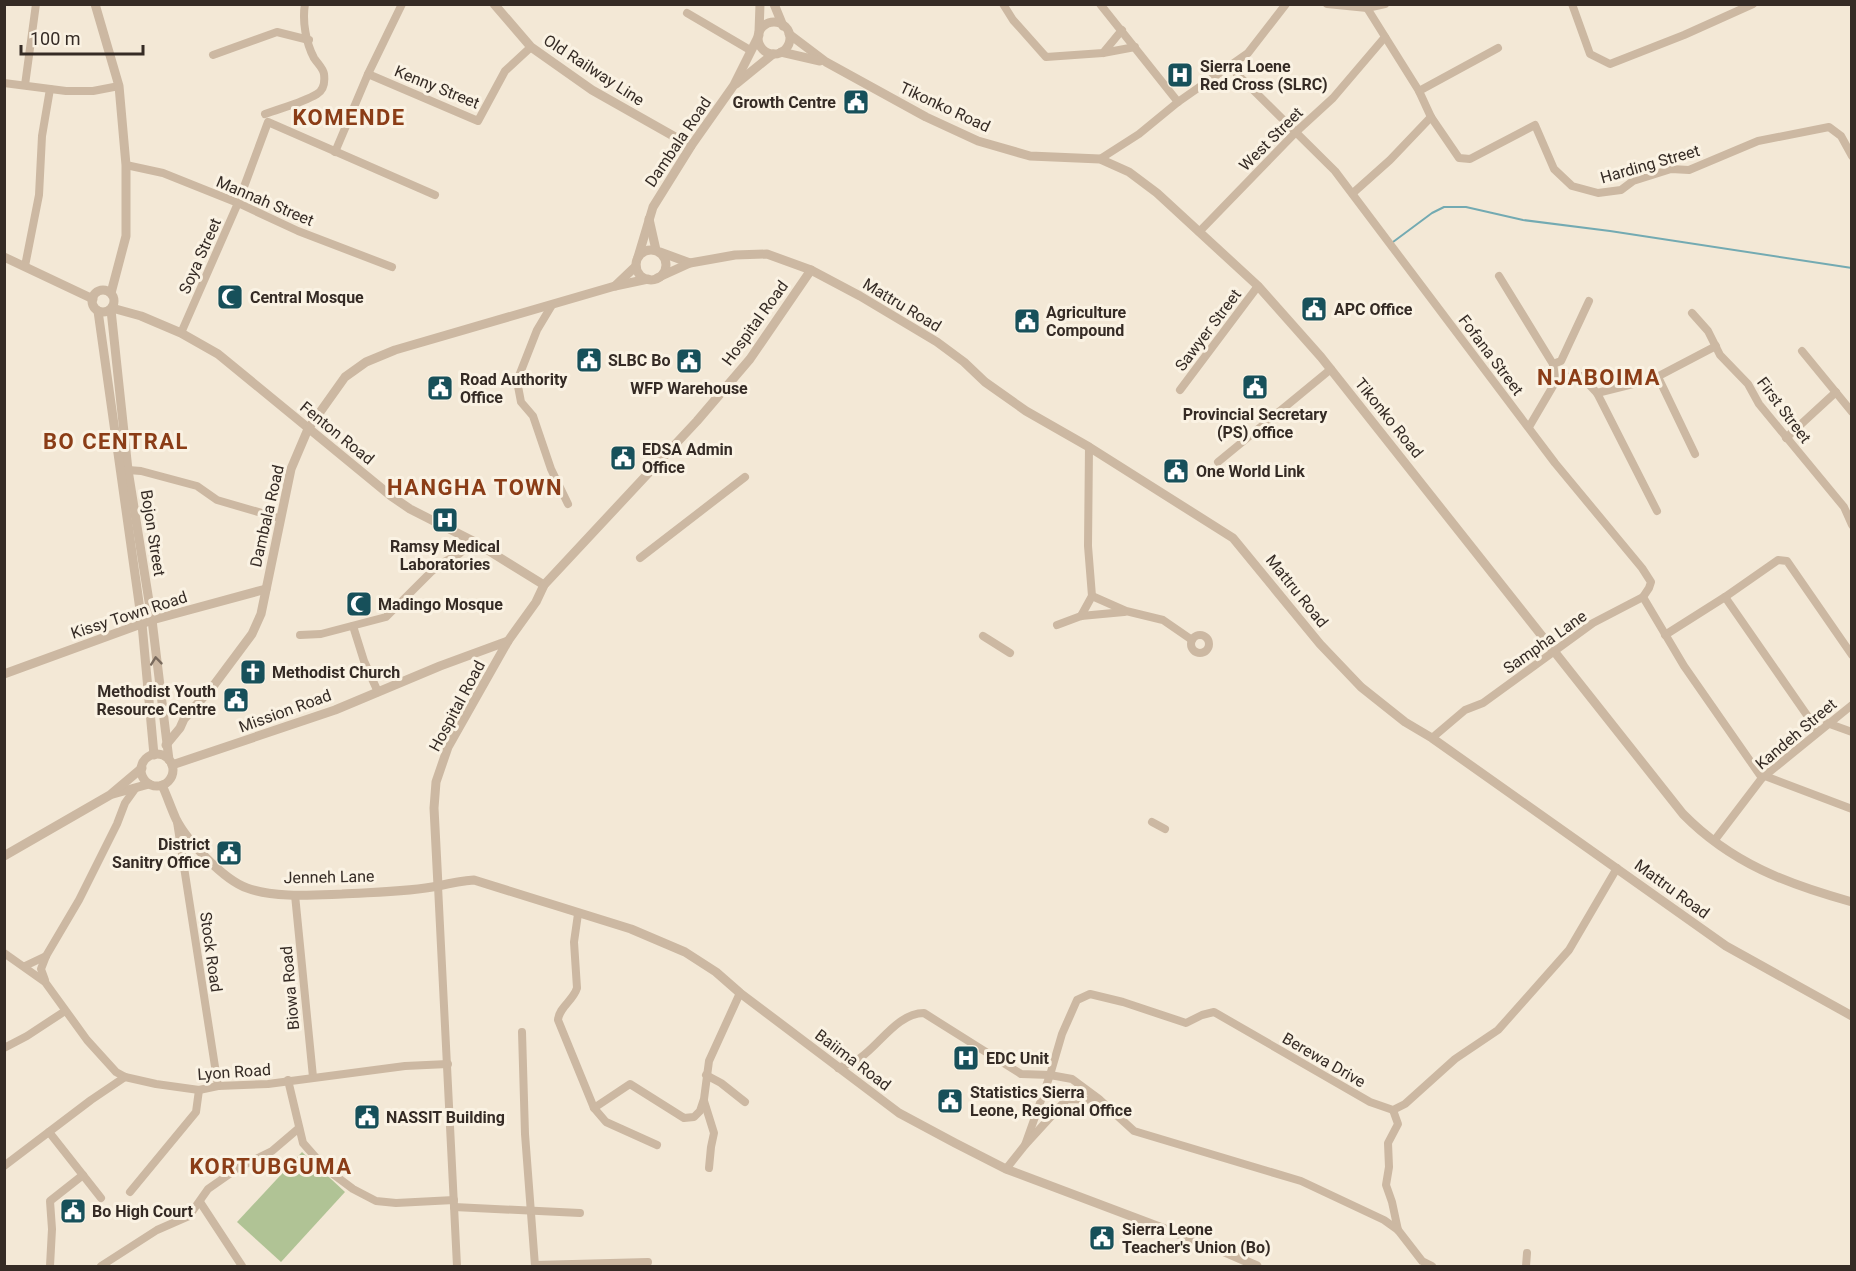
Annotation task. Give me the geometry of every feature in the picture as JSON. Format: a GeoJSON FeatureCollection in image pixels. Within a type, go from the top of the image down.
{"type":"FeatureCollection","features":[{"type":"Feature","properties":{"kind":"street"},"geometry":{"type":"LineString","coordinates":[[25,85],[36,4]]}},
{"type":"Feature","properties":{"kind":"street"},"geometry":{"type":"LineString","coordinates":[[95,4],[119,86],[126,165],[126,237],[111,293],[114,300],[111,309],[105,312],[98,311],[93,305],[95,294],[100,291],[111,293]]}},
{"type":"Feature","properties":{"kind":"street"},"geometry":{"type":"LineString","coordinates":[[266,118],[322,90],[325,81],[324,71],[314,57],[309,40],[303,17],[305,4]]}},
{"type":"Feature","properties":{"kind":"street"},"geometry":{"type":"LineString","coordinates":[[335,152],[368,74],[402,4]]}},
{"type":"Feature","properties":{"kind":"street","name":"Old Railway Line"},"geometry":{"type":"LineString","coordinates":[[494,4],[531,47],[592,90],[690,146]]}},
{"type":"Feature","properties":{"kind":"street"},"geometry":{"type":"LineString","coordinates":[[760,4],[759,34],[762,48],[826,62]]}},
{"type":"Feature","properties":{"kind":"street"},"geometry":{"type":"LineString","coordinates":[[1004,4],[1013,20],[1046,57],[1103,53],[1135,47]]}},
{"type":"Feature","properties":{"kind":"street"},"geometry":{"type":"LineString","coordinates":[[1101,4],[1178,102]]}},
{"type":"Feature","properties":{"kind":"street"},"geometry":{"type":"LineString","coordinates":[[1100,159],[1139,134],[1178,102],[1248,53],[1286,4]]}},
{"type":"Feature","properties":{"kind":"street"},"geometry":{"type":"LineString","coordinates":[[1327,4],[1367,8],[1385,4]]}},
{"type":"Feature","properties":{"kind":"street"},"geometry":{"type":"LineString","coordinates":[[1572,4],[1590,54],[1610,64],[1684,35],[1753,4]]}},
{"type":"Feature","properties":{"kind":"street"},"geometry":{"type":"LineString","coordinates":[[777,6],[783,26],[789,34],[826,62]]}},
{"type":"Feature","properties":{"kind":"street","name":"Harding Street"},"geometry":{"type":"LineString","coordinates":[[1367,8],[1419,91],[1431,117],[1459,158],[1470,159],[1535,125],[1554,169],[1572,186],[1598,193],[1622,190],[1633,182],[1671,169],[1689,170],[1758,141],[1829,127],[1841,136],[1851,156]]}},
{"type":"Feature","properties":{"kind":"street"},"geometry":{"type":"LineString","coordinates":[[687,13],[750,50]]}},
{"type":"Feature","properties":{"kind":"street"},"geometry":{"type":"LineString","coordinates":[[759,34],[768,24],[776,23],[783,26]]}},
{"type":"Feature","properties":{"kind":"street"},"geometry":{"type":"LineString","coordinates":[[1103,53],[1122,30]]}},
{"type":"Feature","properties":{"kind":"street"},"geometry":{"type":"LineString","coordinates":[[213,55],[277,32],[309,40]]}},
{"type":"Feature","properties":{"kind":"street","name":"Dambala Road"},"geometry":{"type":"LineString","coordinates":[[615,286],[637,261],[649,216],[690,146],[734,85],[759,34]]}},
{"type":"Feature","properties":{"kind":"street"},"geometry":{"type":"LineString","coordinates":[[777,53],[788,46],[789,34]]}},
{"type":"Feature","properties":{"kind":"street","name":"West Street"},"geometry":{"type":"LineString","coordinates":[[1199,232],[1297,131],[1333,98],[1385,37]]}},
{"type":"Feature","properties":{"kind":"street","name":"Kenny Street"},"geometry":{"type":"LineString","coordinates":[[368,74],[478,121],[506,71],[531,47]]}},
{"type":"Feature","properties":{"kind":"street"},"geometry":{"type":"LineString","coordinates":[[1419,91],[1498,48]]}},
{"type":"Feature","properties":{"kind":"street","name":"Dambala Road"},"geometry":{"type":"LineString","coordinates":[[734,85],[777,53]]}},
{"type":"Feature","properties":{"kind":"street","name":"Tikonko Road"},"geometry":{"type":"LineString","coordinates":[[826,62],[926,117],[978,141],[1030,156],[1100,159],[1129,172],[1157,193],[1258,286],[1331,369],[1683,814],[1714,842],[1738,859],[1769,874],[1822,894],[1851,902]]}},
{"type":"Feature","properties":{"kind":"street","name":"Fofana Street"},"geometry":{"type":"LineString","coordinates":[[1229,66],[1297,131],[1353,193],[1410,273],[1555,463],[1642,568],[1651,582],[1643,597]]}},
{"type":"Feature","properties":{"kind":"street"},"geometry":{"type":"LineString","coordinates":[[4,83],[66,92],[93,91],[119,86]]}},
{"type":"Feature","properties":{"kind":"street"},"geometry":{"type":"LineString","coordinates":[[25,266],[39,195],[42,136],[50,89]]}},
{"type":"Feature","properties":{"kind":"street"},"geometry":{"type":"LineString","coordinates":[[1353,193],[1390,160],[1431,117]]}},
{"type":"Feature","properties":{"kind":"street"},"geometry":{"type":"LineString","coordinates":[[266,118],[335,152],[435,195]]}},
{"type":"Feature","properties":{"kind":"street","name":"Soya Street"},"geometry":{"type":"LineString","coordinates":[[181,333],[238,203],[266,118]]}},
{"type":"Feature","properties":{"kind":"street","name":"Mannah Street"},"geometry":{"type":"LineString","coordinates":[[126,165],[163,173],[238,203],[298,231],[392,267]]}},
{"type":"Feature","properties":{"kind":"street"},"geometry":{"type":"LineString","coordinates":[[649,216],[658,251],[666,266],[661,275],[652,279],[640,275],[637,261],[646,250],[658,251],[690,263]]}},
{"type":"Feature","properties":{"kind":"street","name":"Mattru Road"},"geometry":{"type":"LineString","coordinates":[[652,279],[690,263],[735,255],[767,254],[811,270],[936,342],[1017,405],[1089,447],[1233,538],[1320,644],[1361,687],[1405,722],[1432,738],[1726,946],[1851,1016]]}},
{"type":"Feature","properties":{"kind":"street"},"geometry":{"type":"LineString","coordinates":[[4,257],[93,299]]}},
{"type":"Feature","properties":{"kind":"street","name":"Hospital Road"},"geometry":{"type":"LineString","coordinates":[[456,1266],[434,808],[436,782],[448,747],[508,641],[536,602],[544,585],[628,497],[741,371],[811,270]]}},
{"type":"Feature","properties":{"kind":"street"},"geometry":{"type":"LineString","coordinates":[[1499,276],[1553,364],[1556,381]]}},
{"type":"Feature","properties":{"kind":"street","name":"Dambala Road"},"geometry":{"type":"LineString","coordinates":[[166,745],[252,634],[261,614],[279,518],[291,469],[308,429],[345,377],[366,362],[395,350],[615,286],[652,279]]}},
{"type":"Feature","properties":{"kind":"street","name":"Sawyer Street"},"geometry":{"type":"LineString","coordinates":[[1180,390],[1258,286]]}},
{"type":"Feature","properties":{"kind":"street"},"geometry":{"type":"LineString","coordinates":[[1553,364],[1561,361],[1589,301]]}},
{"type":"Feature","properties":{"kind":"street"},"geometry":{"type":"LineString","coordinates":[[552,305],[537,330],[517,381],[521,402],[533,416],[551,469],[568,504]]}},
{"type":"Feature","properties":{"kind":"street","name":"Fenton Road"},"geometry":{"type":"LineString","coordinates":[[111,309],[141,316],[181,333],[218,354],[391,496],[410,509],[472,541],[544,585]]}},
{"type":"Feature","properties":{"kind":"street","name":"Bojon Street"},"geometry":{"type":"LineString","coordinates":[[111,309],[147,622],[154,750]]}},
{"type":"Feature","properties":{"kind":"street","name":"Bojon Street"},"geometry":{"type":"LineString","coordinates":[[98,311],[170,763]]}},
{"type":"Feature","properties":{"kind":"street","name":"First Street"},"geometry":{"type":"LineString","coordinates":[[1692,313],[1708,331],[1720,356],[1748,384],[1759,404],[1845,507],[1851,525]]}},
{"type":"Feature","properties":{"kind":"street"},"geometry":{"type":"LineString","coordinates":[[1597,393],[1658,377],[1716,346]]}},
{"type":"Feature","properties":{"kind":"street"},"geometry":{"type":"LineString","coordinates":[[1802,351],[1851,412]]}},
{"type":"Feature","properties":{"kind":"street"},"geometry":{"type":"LineString","coordinates":[[1218,462],[1331,369]]}},
{"type":"Feature","properties":{"kind":"street"},"geometry":{"type":"LineString","coordinates":[[1529,428],[1556,381],[1565,377],[1581,376],[1597,393],[1657,511]]}},
{"type":"Feature","properties":{"kind":"street"},"geometry":{"type":"LineString","coordinates":[[1658,377],[1695,454]]}},
{"type":"Feature","properties":{"kind":"street"},"geometry":{"type":"LineString","coordinates":[[1786,438],[1836,392]]}},
{"type":"Feature","properties":{"kind":"street"},"geometry":{"type":"LineString","coordinates":[[1081,616],[1092,596],[1088,546],[1089,447]]}},
{"type":"Feature","properties":{"kind":"street"},"geometry":{"type":"LineString","coordinates":[[128,470],[141,471],[197,486],[217,500],[279,518]]}},
{"type":"Feature","properties":{"kind":"street"},"geometry":{"type":"LineString","coordinates":[[640,558],[745,477]]}},
{"type":"Feature","properties":{"kind":"street"},"geometry":{"type":"LineString","coordinates":[[300,635],[321,634],[386,617],[431,572],[459,554],[472,541]]}},
{"type":"Feature","properties":{"kind":"street"},"geometry":{"type":"LineString","coordinates":[[1665,635],[1778,560],[1787,561],[1851,655]]}},
{"type":"Feature","properties":{"kind":"street","name":"Kissy Town Road"},"geometry":{"type":"LineString","coordinates":[[4,674],[147,622],[266,589]]}},
{"type":"Feature","properties":{"kind":"street"},"geometry":{"type":"LineString","coordinates":[[1092,596],[1126,611],[1163,620],[1192,640]]}},
{"type":"Feature","properties":{"kind":"street"},"geometry":{"type":"LineString","coordinates":[[1643,597],[1665,635],[1763,777],[1851,808]]}},
{"type":"Feature","properties":{"kind":"street","name":"Sampha Lane"},"geometry":{"type":"LineString","coordinates":[[1432,738],[1465,710],[1483,703],[1593,623],[1643,597]]}},
{"type":"Feature","properties":{"kind":"street"},"geometry":{"type":"LineString","coordinates":[[1725,597],[1818,731]]}},
{"type":"Feature","properties":{"kind":"street"},"geometry":{"type":"LineString","coordinates":[[1057,625],[1081,616],[1126,611]]}},
{"type":"Feature","properties":{"kind":"street"},"geometry":{"type":"LineString","coordinates":[[353,626],[364,661],[378,692]]}},
{"type":"Feature","properties":{"kind":"street"},"geometry":{"type":"LineString","coordinates":[[983,636],[1010,653]]}},
{"type":"Feature","properties":{"kind":"street","name":"Mission Road"},"geometry":{"type":"LineString","coordinates":[[170,763],[335,710],[440,666],[508,641]]}},
{"type":"Feature","properties":{"kind":"street","name":"Kandeh Street"},"geometry":{"type":"LineString","coordinates":[[1714,842],[1763,777],[1851,705]]}},
{"type":"Feature","properties":{"kind":"street","name":"Dambala Road"},"geometry":{"type":"LineString","coordinates":[[154,750],[164,733],[184,719]]}},
{"type":"Feature","properties":{"kind":"street"},"geometry":{"type":"LineString","coordinates":[[1827,723],[1851,732]]}},
{"type":"Feature","properties":{"kind":"street"},"geometry":{"type":"LineString","coordinates":[[4,856],[111,795],[142,768],[154,750],[170,763],[171,778],[162,785],[149,784],[111,795]]}},
{"type":"Feature","properties":{"kind":"street"},"geometry":{"type":"LineString","coordinates":[[142,768],[143,778],[149,784]]}},
{"type":"Feature","properties":{"kind":"street"},"geometry":{"type":"LineString","coordinates":[[162,785],[177,821]]}},
{"type":"Feature","properties":{"kind":"street"},"geometry":{"type":"LineString","coordinates":[[45,982],[41,969],[46,956],[79,900],[125,803],[135,789]]}},
{"type":"Feature","properties":{"kind":"street","name":"Jenneh Lane"},"geometry":{"type":"LineString","coordinates":[[177,821],[201,852],[232,882],[248,889],[295,896],[438,886]]}},
{"type":"Feature","properties":{"kind":"street","name":"Stock Road"},"geometry":{"type":"LineString","coordinates":[[177,821],[218,1086]]}},
{"type":"Feature","properties":{"kind":"street"},"geometry":{"type":"LineString","coordinates":[[1152,822],[1166,829]]}},
{"type":"Feature","properties":{"kind":"street"},"geometry":{"type":"LineString","coordinates":[[1398,1230],[1386,1185],[1389,1167],[1388,1143],[1398,1124],[1393,1110],[1405,1104],[1455,1059],[1498,1030],[1569,950],[1617,868]]}},
{"type":"Feature","properties":{"kind":"street","name":"Baiima Road"},"geometry":{"type":"LineString","coordinates":[[438,886],[454,881],[474,880],[631,929],[685,952],[716,972],[740,993],[899,1113],[1006,1169],[1257,1266]]}},
{"type":"Feature","properties":{"kind":"street","name":"Biowa Road"},"geometry":{"type":"LineString","coordinates":[[295,896],[313,1077]]}},
{"type":"Feature","properties":{"kind":"street"},"geometry":{"type":"LineString","coordinates":[[578,914],[574,942],[577,988],[575,996],[558,1014],[558,1020],[594,1108],[606,1122],[657,1145]]}},
{"type":"Feature","properties":{"kind":"street"},"geometry":{"type":"LineString","coordinates":[[4,953],[45,982],[87,1040],[116,1072],[124,1077],[5,1166]]}},
{"type":"Feature","properties":{"kind":"street"},"geometry":{"type":"LineString","coordinates":[[25,966],[46,956]]}},
{"type":"Feature","properties":{"kind":"street"},"geometry":{"type":"LineString","coordinates":[[594,1108],[630,1084],[684,1118],[694,1117],[700,1112],[704,1099],[709,1061],[740,993]]}},
{"type":"Feature","properties":{"kind":"street","name":"Berewa Drive"},"geometry":{"type":"LineString","coordinates":[[1025,1145],[1050,1076],[1062,1034],[1077,1000],[1090,994],[1123,1002],[1186,1023],[1214,1012],[1370,1102],[1393,1110]]}},
{"type":"Feature","properties":{"kind":"street"},"geometry":{"type":"LineString","coordinates":[[4,1048],[65,1011]]}},
{"type":"Feature","properties":{"kind":"street"},"geometry":{"type":"LineString","coordinates":[[838,1068],[859,1059],[904,1019],[914,1013],[924,1013],[1021,1074],[1072,1079],[1100,1100],[1134,1131],[1301,1180],[1384,1220],[1398,1230],[1422,1261],[1432,1266]]}},
{"type":"Feature","properties":{"kind":"street"},"geometry":{"type":"LineString","coordinates":[[522,1032],[525,1134],[535,1266],[648,1262]]}},
{"type":"Feature","properties":{"kind":"street","name":"Lyon Road"},"geometry":{"type":"LineString","coordinates":[[124,1077],[199,1090],[218,1086],[268,1084],[405,1066],[448,1064]]}},
{"type":"Feature","properties":{"kind":"street"},"geometry":{"type":"LineString","coordinates":[[706,1075],[721,1083],[745,1102]]}},
{"type":"Feature","properties":{"kind":"street"},"geometry":{"type":"LineString","coordinates":[[288,1080],[303,1143],[325,1168],[353,1189],[376,1201],[580,1213]]}},
{"type":"Feature","properties":{"kind":"street"},"geometry":{"type":"LineString","coordinates":[[130,1191],[196,1112],[199,1090]]}},
{"type":"Feature","properties":{"kind":"street"},"geometry":{"type":"LineString","coordinates":[[704,1099],[714,1133],[709,1168]]}},
{"type":"Feature","properties":{"kind":"street"},"geometry":{"type":"LineString","coordinates":[[1006,1169],[1067,1099],[1100,1100]]}},
{"type":"Feature","properties":{"kind":"street"},"geometry":{"type":"LineString","coordinates":[[101,1266],[157,1230],[189,1216],[208,1189],[237,1168],[272,1151],[299,1128]]}},
{"type":"Feature","properties":{"kind":"street"},"geometry":{"type":"LineString","coordinates":[[49,1132],[101,1197]]}},
{"type":"Feature","properties":{"kind":"street"},"geometry":{"type":"LineString","coordinates":[[50,1266],[52,1228],[50,1201],[83,1175]]}},
{"type":"Feature","properties":{"kind":"street"},"geometry":{"type":"LineString","coordinates":[[200,1202],[242,1266]]}},
{"type":"Feature","properties":{"kind":"street"},"geometry":{"type":"LineString","coordinates":[[1526,1266],[1527,1253]]}},
{"type":"Feature","properties":{"kind":"green space"},"geometry":{"type":"Polygon","coordinates":[[[302,1152],[345,1192],[281,1262],[237,1222],[302,1152]]]}},
{"type":"Feature","properties":{"kind":"waterway"},"geometry":{"type":"LineString","coordinates":[[1393,242],[1432,213],[1444,207],[1466,207],[1523,220],[1852,268]]}},
{"type":"Feature","properties":{"kind":"place","name":"Sierra Loene Red Cross (SLRC)"},"geometry":{"type":"Point","coordinates":[1180,75]}},
{"type":"Feature","properties":{"kind":"place","name":"Growth Centre"},"geometry":{"type":"Point","coordinates":[856,102]}},
{"type":"Feature","properties":{"kind":"place","name":"Central Mosque"},"geometry":{"type":"Point","coordinates":[230,297]}},
{"type":"Feature","properties":{"kind":"place","name":"APC Office"},"geometry":{"type":"Point","coordinates":[1314,309]}},
{"type":"Feature","properties":{"kind":"place","name":"Agriculture Compound"},"geometry":{"type":"Point","coordinates":[1027,321]}},
{"type":"Feature","properties":{"kind":"place","name":"SLBC Bo"},"geometry":{"type":"Point","coordinates":[589,360]}},
{"type":"Feature","properties":{"kind":"place","name":"WFP Warehouse"},"geometry":{"type":"Point","coordinates":[689,361]}},
{"type":"Feature","properties":{"kind":"place","name":"Provincial Secretary (PS) office"},"geometry":{"type":"Point","coordinates":[1255,387]}},
{"type":"Feature","properties":{"kind":"place","name":"Road Authority Office"},"geometry":{"type":"Point","coordinates":[440,388]}},
{"type":"Feature","properties":{"kind":"place","name":"EDSA Admin Office"},"geometry":{"type":"Point","coordinates":[623,458]}},
{"type":"Feature","properties":{"kind":"place","name":"One World Link"},"geometry":{"type":"Point","coordinates":[1176,471]}},
{"type":"Feature","properties":{"kind":"place","name":"Ramsy Medical Laboratories"},"geometry":{"type":"Point","coordinates":[445,520]}},
{"type":"Feature","properties":{"kind":"place","name":"Madingo Mosque"},"geometry":{"type":"Point","coordinates":[359,604]}},
{"type":"Feature","properties":{"kind":"place","name":"Methodist Church"},"geometry":{"type":"Point","coordinates":[253,672]}},
{"type":"Feature","properties":{"kind":"place","name":"Methodist Youth Resource Centre"},"geometry":{"type":"Point","coordinates":[236,700]}},
{"type":"Feature","properties":{"kind":"place","name":"District Sanitry Office"},"geometry":{"type":"Point","coordinates":[229,853]}},
{"type":"Feature","properties":{"kind":"place","name":"EDC Unit"},"geometry":{"type":"Point","coordinates":[966,1058]}},
{"type":"Feature","properties":{"kind":"place","name":"Statistics Sierra Leone, Regional Office"},"geometry":{"type":"Point","coordinates":[950,1101]}},
{"type":"Feature","properties":{"kind":"place","name":"NASSIT Building"},"geometry":{"type":"Point","coordinates":[367,1117]}},
{"type":"Feature","properties":{"kind":"place","name":"Bo High Court"},"geometry":{"type":"Point","coordinates":[73,1211]}},
{"type":"Feature","properties":{"kind":"place","name":"Sierra Leone Teacher's Union (Bo)"},"geometry":{"type":"Point","coordinates":[1102,1238]}},
{"type":"Feature","properties":{"kind":"district","name":"KOMENDE"},"geometry":{"type":"Point","coordinates":[349,117]}},
{"type":"Feature","properties":{"kind":"district","name":"NJABOIMA"},"geometry":{"type":"Point","coordinates":[1599,377]}},
{"type":"Feature","properties":{"kind":"district","name":"BO CENTRAL"},"geometry":{"type":"Point","coordinates":[116,441]}},
{"type":"Feature","properties":{"kind":"district","name":"HANGHA TOWN"},"geometry":{"type":"Point","coordinates":[475,487]}},
{"type":"Feature","properties":{"kind":"district","name":"KORTUBGUMA"},"geometry":{"type":"Point","coordinates":[271,1166]}}]}
